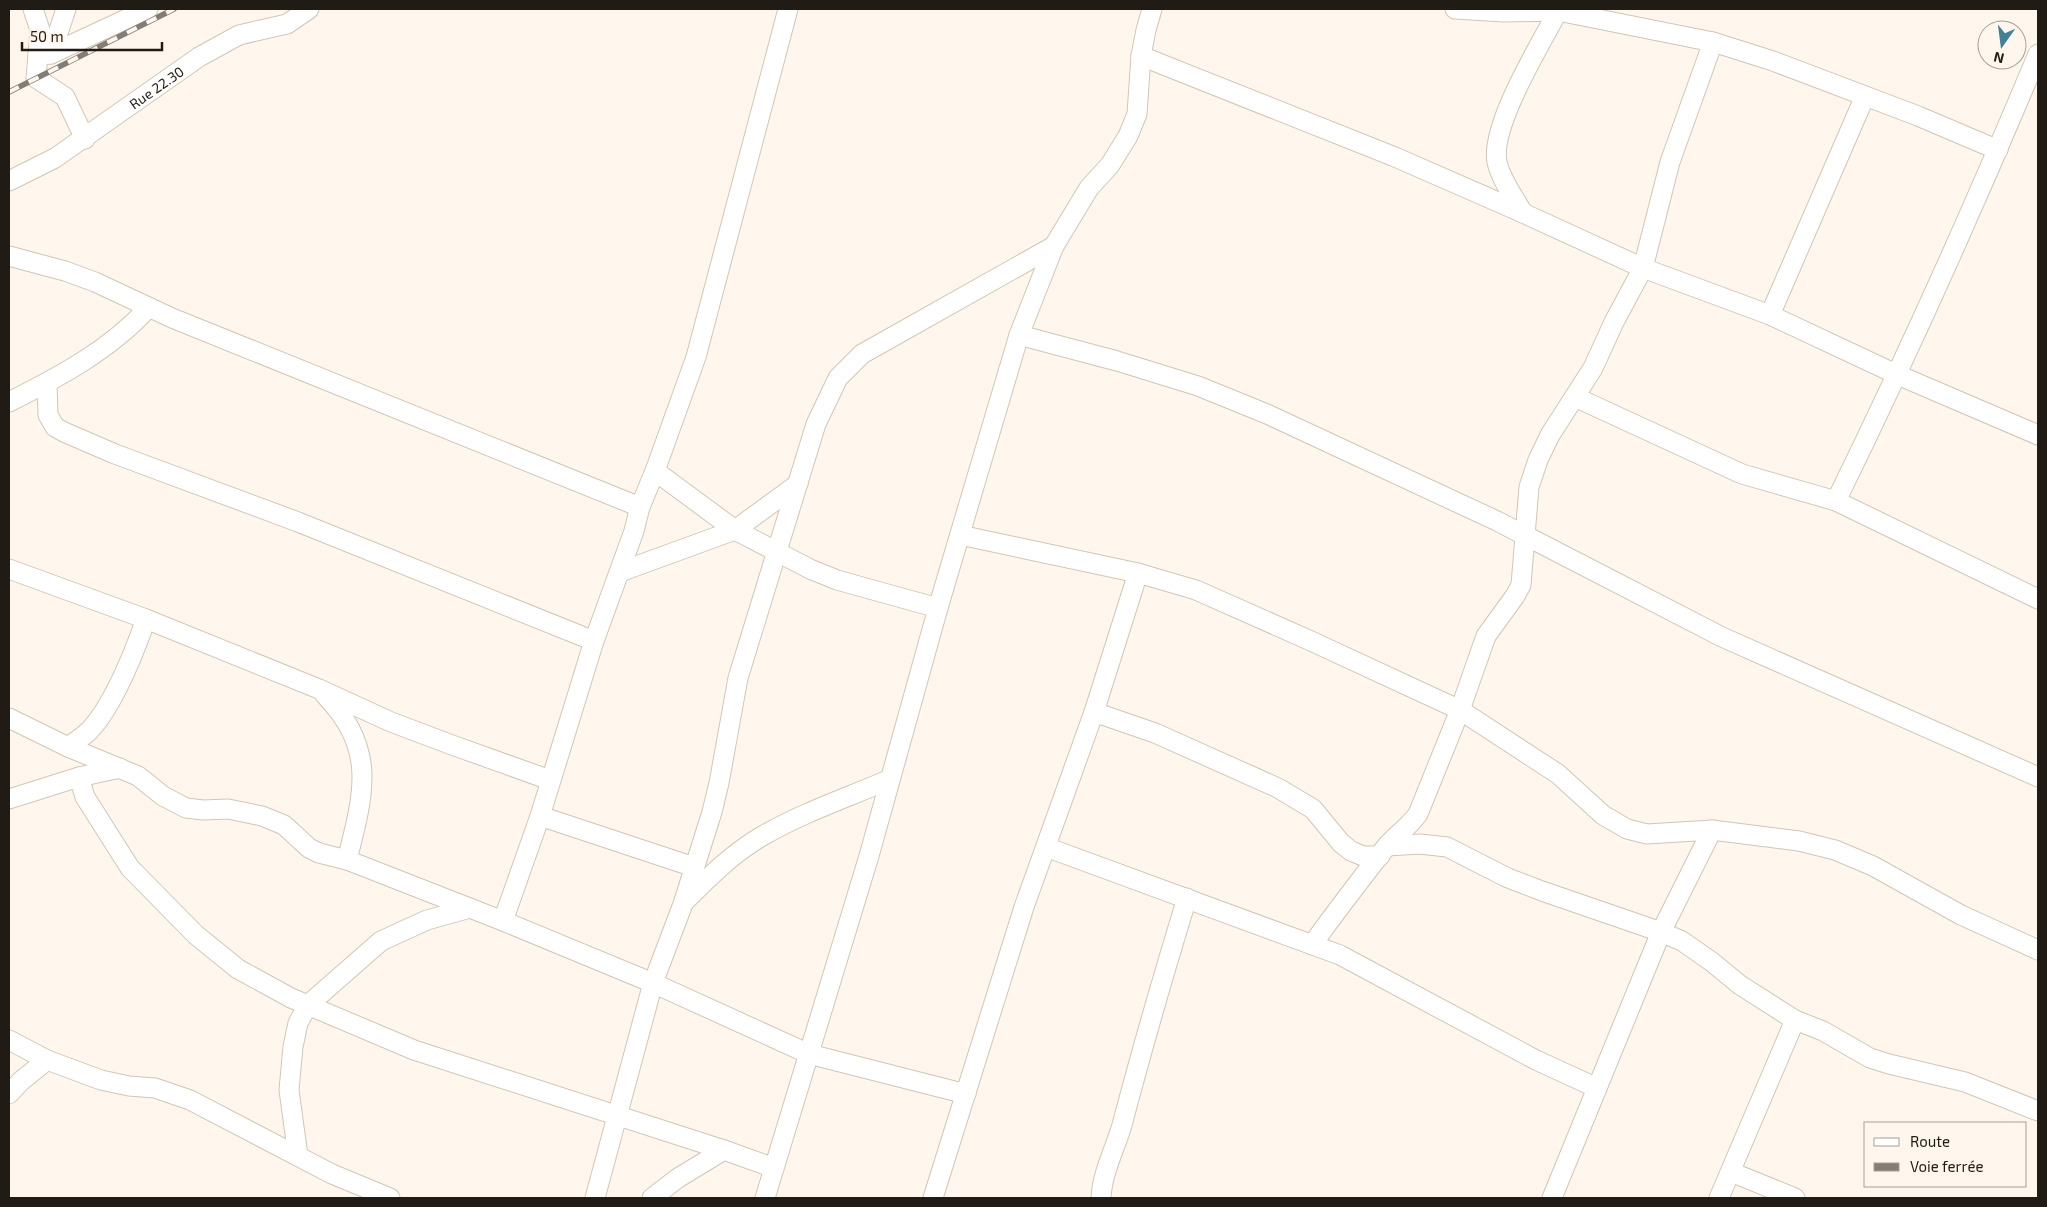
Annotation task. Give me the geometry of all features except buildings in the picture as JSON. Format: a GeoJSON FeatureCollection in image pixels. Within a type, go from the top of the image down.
{"type":"FeatureCollection","features":[{"type":"Feature","properties":{"kind":"street"},"geometry":{"type":"LineString","coordinates":[[33,9],[40,30],[44,55]]}},
{"type":"Feature","properties":{"kind":"street"},"geometry":{"type":"LineString","coordinates":[[66,9],[44,55],[36,78],[65,98],[85,139]]}},
{"type":"Feature","properties":{"kind":"street"},"geometry":{"type":"LineString","coordinates":[[44,55],[148,9]]}},
{"type":"Feature","properties":{"kind":"street","name":"Rue 22.30"},"geometry":{"type":"LineString","coordinates":[[9,181],[55,158],[85,139],[106,121],[199,56],[239,35],[287,24],[309,9]]}},
{"type":"Feature","properties":{"kind":"street"},"geometry":{"type":"LineString","coordinates":[[503,921],[540,816],[594,641],[620,572],[640,507],[656,470],[696,357],[788,9]]}},
{"type":"Feature","properties":{"kind":"street"},"geometry":{"type":"LineString","coordinates":[[765,1198],[869,856],[938,608],[1019,335],[1054,246],[1089,188],[1110,165],[1128,136],[1137,114],[1141,56],[1152,9]]}},
{"type":"Feature","properties":{"kind":"street"},"geometry":{"type":"LineString","coordinates":[[1456,9],[1504,12],[1558,11],[1713,42],[1773,60],[1998,150]]}},
{"type":"Feature","properties":{"kind":"street"},"geometry":{"type":"LineString","coordinates":[[1523,213],[1503,178],[1497,162],[1496,148],[1501,125],[1558,11]]}},
{"type":"Feature","properties":{"kind":"street"},"geometry":{"type":"LineString","coordinates":[[1312,945],[1346,898],[1384,851],[1410,826],[1418,814],[1460,710],[1486,636],[1516,596],[1521,585],[1529,487],[1538,460],[1550,435],[1592,368],[1643,268],[1670,162],[1713,42]]}},
{"type":"Feature","properties":{"kind":"street"},"geometry":{"type":"LineString","coordinates":[[1836,501],[1898,375],[1998,150],[2038,54]]}},
{"type":"Feature","properties":{"kind":"street"},"geometry":{"type":"LineString","coordinates":[[1141,56],[1338,134],[1523,213],[1643,268],[1770,315],[1898,375],[2038,435]]}},
{"type":"Feature","properties":{"kind":"street"},"geometry":{"type":"LineString","coordinates":[[1770,315],[1865,96]]}},
{"type":"Feature","properties":{"kind":"street"},"geometry":{"type":"LineString","coordinates":[[595,1198],[653,983],[683,904],[720,783],[738,678],[816,424],[838,378],[862,354],[1054,246]]}},
{"type":"Feature","properties":{"kind":"street"},"geometry":{"type":"LineString","coordinates":[[9,256],[65,271],[95,282],[122,293],[148,308],[640,507]]}},
{"type":"Feature","properties":{"kind":"street"},"geometry":{"type":"LineString","coordinates":[[9,402],[47,383],[118,338],[148,308]]}},
{"type":"Feature","properties":{"kind":"street"},"geometry":{"type":"LineString","coordinates":[[1019,335],[1117,361],[1198,386],[1267,414],[1497,521],[1722,637],[2038,777]]}},
{"type":"Feature","properties":{"kind":"street"},"geometry":{"type":"LineString","coordinates":[[47,383],[48,415],[55,427],[64,432],[115,454],[298,522],[594,641]]}},
{"type":"Feature","properties":{"kind":"street"},"geometry":{"type":"LineString","coordinates":[[1575,397],[1742,474],[1836,501],[2038,598]]}},
{"type":"Feature","properties":{"kind":"street"},"geometry":{"type":"LineString","coordinates":[[656,470],[735,530],[810,569],[837,580],[938,608]]}},
{"type":"Feature","properties":{"kind":"street"},"geometry":{"type":"LineString","coordinates":[[620,572],[735,530],[798,484]]}},
{"type":"Feature","properties":{"kind":"street"},"geometry":{"type":"LineString","coordinates":[[960,535],[1138,573],[1196,590],[1460,710],[1558,774],[1603,815],[1627,829],[1646,834],[1712,830],[1799,841],[1835,850],[1873,866],[1961,915],[2038,950]]}},
{"type":"Feature","properties":{"kind":"street"},"geometry":{"type":"LineString","coordinates":[[9,570],[146,619],[319,689],[391,722],[550,780]]}},
{"type":"Feature","properties":{"kind":"street"},"geometry":{"type":"LineString","coordinates":[[933,1198],[1024,907],[1094,712],[1138,573]]}},
{"type":"Feature","properties":{"kind":"street"},"geometry":{"type":"LineString","coordinates":[[68,747],[88,732],[98,720],[126,668],[146,619]]}},
{"type":"Feature","properties":{"kind":"street"},"geometry":{"type":"LineString","coordinates":[[319,689],[341,712],[350,728],[359,749],[362,767],[354,830],[347,860]]}},
{"type":"Feature","properties":{"kind":"street"},"geometry":{"type":"LineString","coordinates":[[1094,712],[1155,732],[1285,791],[1313,808],[1341,843],[1351,851],[1363,856],[1420,844],[1448,847],[1508,878],[1682,941],[1740,985],[1795,1020],[1823,1031],[1870,1058],[1965,1082],[2038,1110]]}},
{"type":"Feature","properties":{"kind":"street"},"geometry":{"type":"LineString","coordinates":[[9,718],[68,747],[138,776],[163,796],[186,808],[203,810],[228,809],[262,816],[284,825],[309,848],[319,853],[347,860],[503,921],[653,983],[809,1054],[966,1094]]}},
{"type":"Feature","properties":{"kind":"street"},"geometry":{"type":"LineString","coordinates":[[9,799],[79,777],[120,768]]}},
{"type":"Feature","properties":{"kind":"street"},"geometry":{"type":"LineString","coordinates":[[79,777],[84,797],[130,868],[196,935],[238,970],[264,985],[414,1050],[500,1076],[774,1168]]}},
{"type":"Feature","properties":{"kind":"street"},"geometry":{"type":"LineString","coordinates":[[683,904],[717,869],[764,835],[794,820],[890,779]]}},
{"type":"Feature","properties":{"kind":"street"},"geometry":{"type":"LineString","coordinates":[[540,816],[694,867]]}},
{"type":"Feature","properties":{"kind":"street"},"geometry":{"type":"LineString","coordinates":[[1552,1198],[1661,932],[1712,830]]}},
{"type":"Feature","properties":{"kind":"street"},"geometry":{"type":"LineString","coordinates":[[1046,846],[1340,955],[1536,1060],[1597,1088]]}},
{"type":"Feature","properties":{"kind":"street"},"geometry":{"type":"LineString","coordinates":[[1101,1198],[1101,1187],[1120,1131],[1187,898]]}},
{"type":"Feature","properties":{"kind":"street"},"geometry":{"type":"LineString","coordinates":[[298,1156],[289,1090],[293,1047],[298,1022],[308,1005],[382,941],[428,920],[470,908]]}},
{"type":"Feature","properties":{"kind":"street"},"geometry":{"type":"LineString","coordinates":[[1719,1198],[1795,1020]]}},
{"type":"Feature","properties":{"kind":"street"},"geometry":{"type":"LineString","coordinates":[[9,1040],[47,1060],[102,1080],[129,1086],[155,1088],[190,1100],[332,1174],[390,1198]]}},
{"type":"Feature","properties":{"kind":"street"},"geometry":{"type":"LineString","coordinates":[[9,1094],[21,1081],[47,1060]]}},
{"type":"Feature","properties":{"kind":"street"},"geometry":{"type":"LineString","coordinates":[[652,1198],[678,1178],[724,1150]]}},
{"type":"Feature","properties":{"kind":"street"},"geometry":{"type":"LineString","coordinates":[[1731,1172],[1795,1198]]}},
{"type":"Feature","properties":{"kind":"railway"},"geometry":{"type":"LineString","coordinates":[[9,92],[174,9]]}}]}
